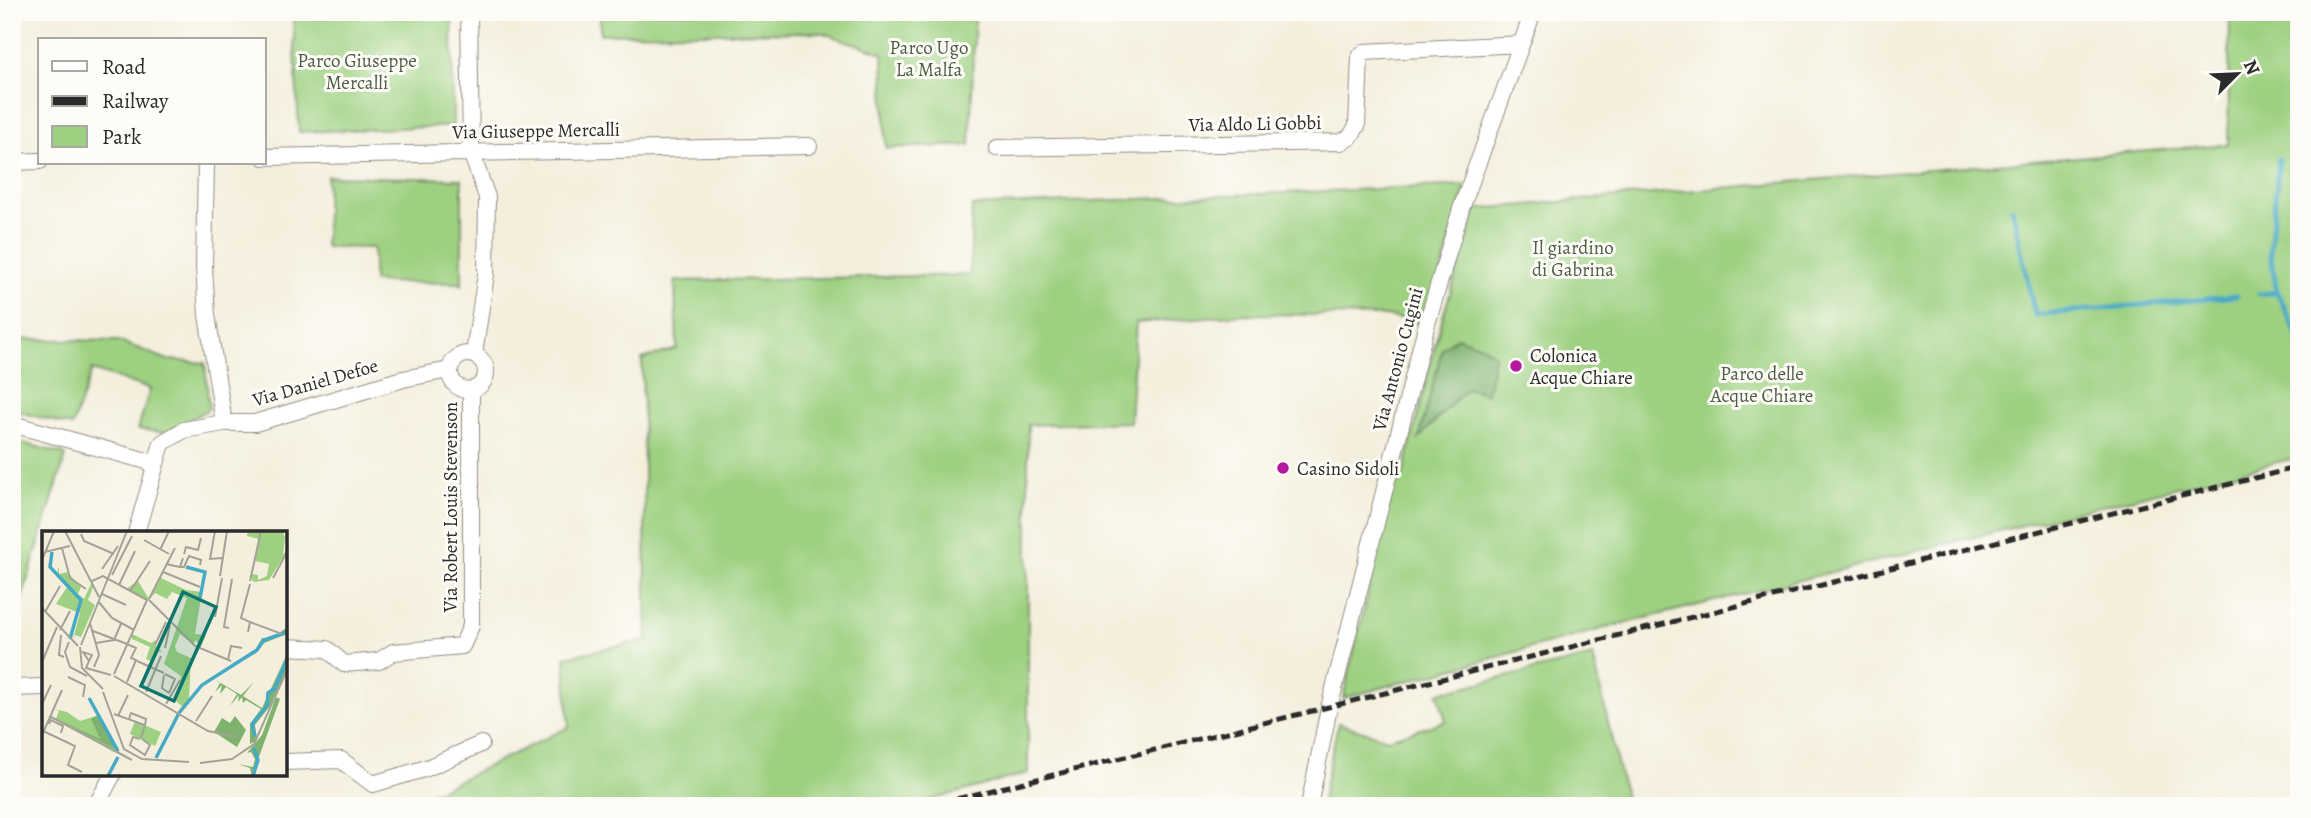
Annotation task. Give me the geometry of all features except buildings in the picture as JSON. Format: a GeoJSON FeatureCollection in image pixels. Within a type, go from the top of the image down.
{"type":"FeatureCollection","features":[{"type":"Feature","properties":{"kind":"street"},"geometry":{"type":"LineString","coordinates":[[449,370],[451,379],[459,388],[471,391],[478,388],[486,377],[487,368],[482,359],[474,354],[486,274],[487,197],[471,152],[469,12]]}},
{"type":"Feature","properties":{"kind":"street","name":"Via Antonio Cugini"},"geometry":{"type":"LineString","coordinates":[[1309,806],[1329,708],[1426,327],[1461,209],[1533,12]]}},
{"type":"Feature","properties":{"kind":"street","name":"Via Aldo Li Gobbi"},"geometry":{"type":"LineString","coordinates":[[997,148],[1340,142],[1350,137],[1357,126],[1360,57],[1364,52],[1521,44]]}},
{"type":"Feature","properties":{"kind":"street","name":"Via Giuseppe Mercalli"},"geometry":{"type":"LineString","coordinates":[[266,156],[809,146]]}},
{"type":"Feature","properties":{"kind":"street"},"geometry":{"type":"LineString","coordinates":[[12,162],[38,161]]}},
{"type":"Feature","properties":{"kind":"street"},"geometry":{"type":"LineString","coordinates":[[206,164],[204,267],[207,315],[224,423]]}},
{"type":"Feature","properties":{"kind":"street","name":"Via Daniel Defoe"},"geometry":{"type":"LineString","coordinates":[[137,531],[154,463],[162,443],[184,430],[224,423],[255,423],[403,379],[449,370],[454,359],[460,354],[474,354]]}},
{"type":"Feature","properties":{"kind":"street","name":"Via Robert Louis Stevenson"},"geometry":{"type":"LineString","coordinates":[[287,647],[327,649],[344,664],[379,662],[393,652],[463,646],[471,626],[471,391]]}},
{"type":"Feature","properties":{"kind":"street"},"geometry":{"type":"LineString","coordinates":[[12,424],[154,463]]}},
{"type":"Feature","properties":{"kind":"street"},"geometry":{"type":"LineString","coordinates":[[12,688],[42,687]]}},
{"type":"Feature","properties":{"kind":"street"},"geometry":{"type":"LineString","coordinates":[[287,762],[341,760],[373,784],[426,768],[481,744]]}},
{"type":"Feature","properties":{"kind":"street"},"geometry":{"type":"LineString","coordinates":[[96,806],[112,776]]}},
{"type":"Feature","properties":{"kind":"green space","name":"Parco Giuseppe Mercalli"},"geometry":{"type":"Polygon","coordinates":[[[293,12],[452,12],[453,126],[299,132],[293,12]]]}},
{"type":"Feature","properties":{"kind":"green space","name":"Parco Ugo La Malfa"},"geometry":{"type":"Polygon","coordinates":[[[600,12],[975,12],[970,145],[886,148],[883,53],[820,32],[600,34],[600,12]]]}},
{"type":"Feature","properties":{"kind":"green space","name":"Parco delle Acque Chiare"},"geometry":{"type":"Polygon","coordinates":[[[2230,12],[2299,12],[2299,457],[1613,626],[1343,698],[1391,494],[1397,479],[1403,475],[1438,333],[1475,212],[1466,210],[2228,144],[2230,12]]]}},
{"type":"Feature","properties":{"kind":"green space"},"geometry":{"type":"Polygon","coordinates":[[[327,176],[462,179],[462,285],[373,282],[373,248],[325,247],[327,176]]]}},
{"type":"Feature","properties":{"kind":"green space"},"geometry":{"type":"Polygon","coordinates":[[[1466,185],[1426,327],[1410,320],[1385,316],[1243,314],[1136,323],[1130,422],[1028,425],[1028,773],[909,806],[399,806],[443,788],[569,727],[565,657],[647,640],[642,359],[677,349],[675,281],[970,275],[972,206],[1466,185]]]}},
{"type":"Feature","properties":{"kind":"green space"},"geometry":{"type":"Polygon","coordinates":[[[1457,337],[1482,346],[1495,355],[1487,394],[1467,388],[1419,438],[1442,349],[1457,337]]]}},
{"type":"Feature","properties":{"kind":"green space"},"geometry":{"type":"Polygon","coordinates":[[[12,339],[119,341],[168,360],[205,363],[209,409],[166,433],[138,429],[150,389],[92,370],[72,426],[12,410],[12,339]]]}},
{"type":"Feature","properties":{"kind":"green space"},"geometry":{"type":"Polygon","coordinates":[[[12,440],[66,455],[12,630],[12,440]]]}},
{"type":"Feature","properties":{"kind":"green space"},"geometry":{"type":"Polygon","coordinates":[[[1593,656],[1627,806],[1321,806],[1338,723],[1388,739],[1446,721],[1438,693],[1593,656]]]}},
{"type":"Feature","properties":{"kind":"waterway"},"geometry":{"type":"LineString","coordinates":[[2288,136],[2299,106]]}},
{"type":"Feature","properties":{"kind":"waterway"},"geometry":{"type":"LineString","coordinates":[[2277,292],[2270,251],[2279,159]]}},
{"type":"Feature","properties":{"kind":"waterway"},"geometry":{"type":"LineString","coordinates":[[2012,208],[2035,315],[2237,296]]}},
{"type":"Feature","properties":{"kind":"waterway"},"geometry":{"type":"LineString","coordinates":[[2259,294],[2277,292],[2299,338]]}},
{"type":"Feature","properties":{"kind":"railway"},"geometry":{"type":"LineString","coordinates":[[928,806],[2299,467]]}},
{"type":"Feature","properties":{"kind":"place","name":"Colonica Acque Chiare"},"geometry":{"type":"Point","coordinates":[1516,366]}},
{"type":"Feature","properties":{"kind":"place","name":"Casino Sidoli"},"geometry":{"type":"Point","coordinates":[1283,468]}},
{"type":"Feature","properties":{"kind":"park label","name":"Il giardino di Gabrina"},"geometry":{"type":"Point","coordinates":[1573,258]}}]}
